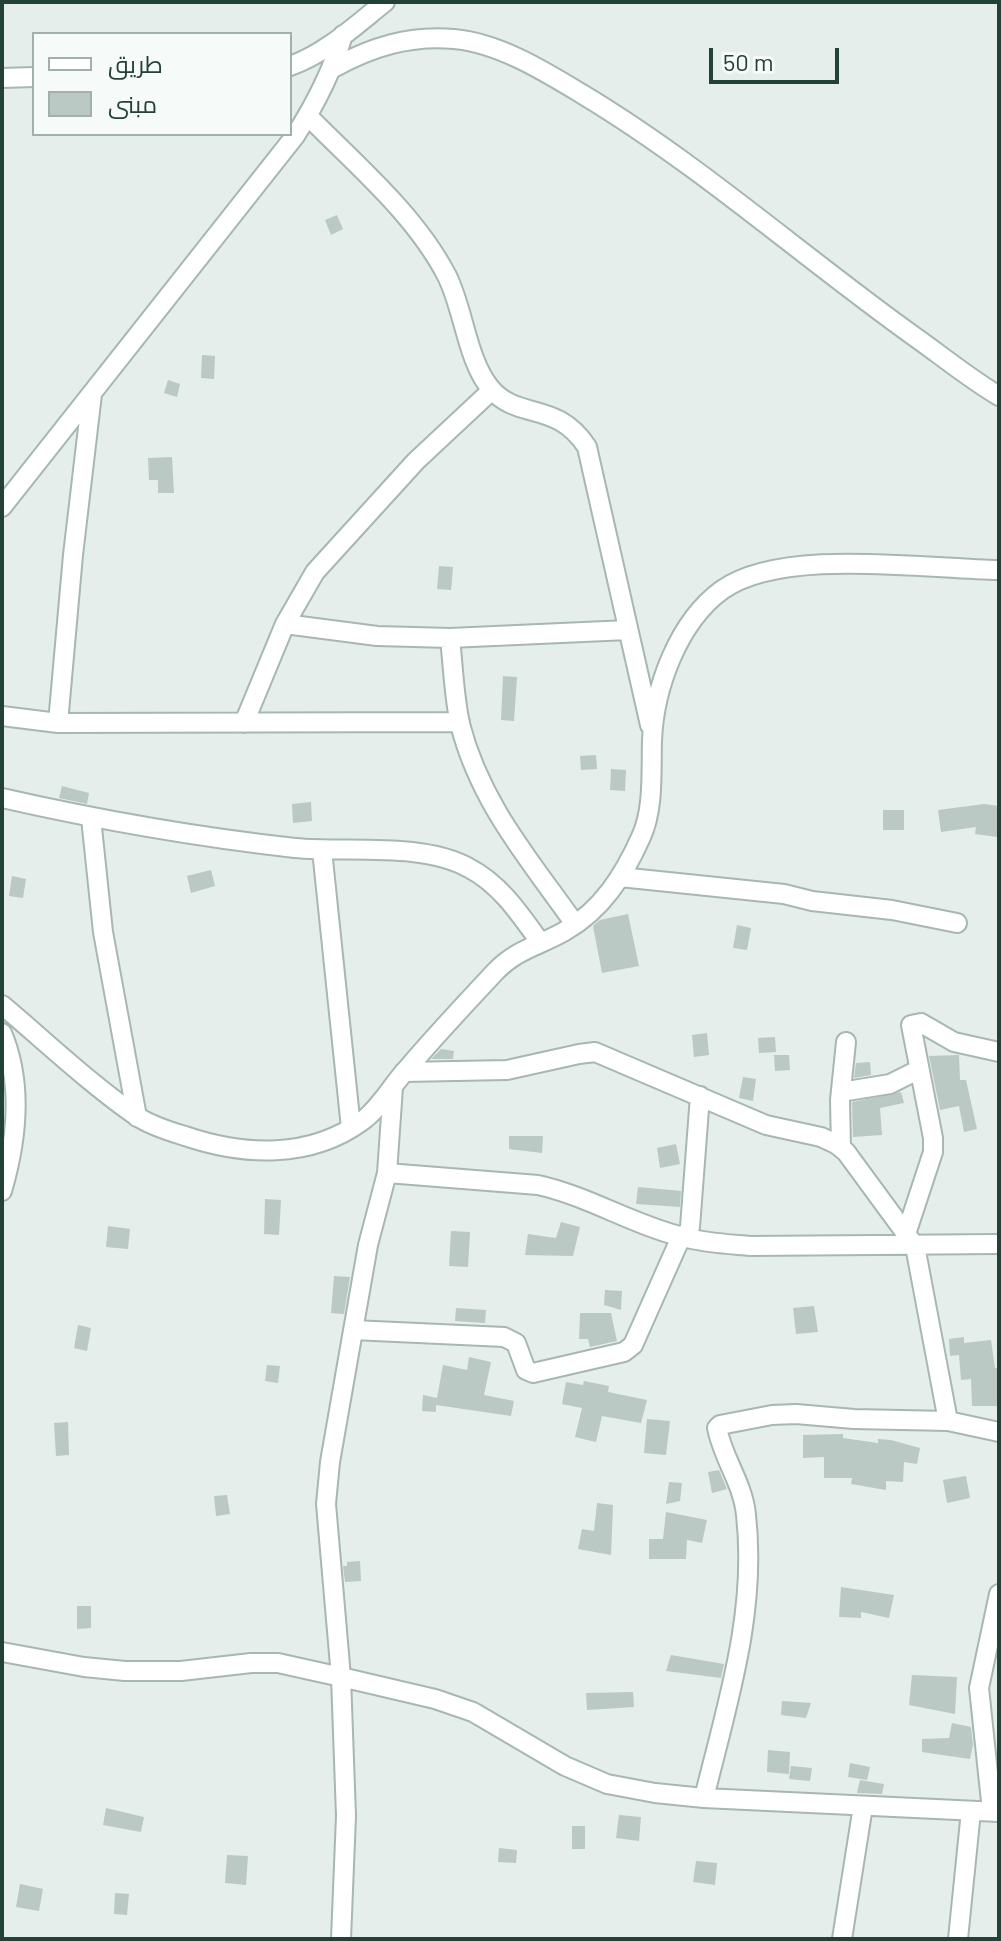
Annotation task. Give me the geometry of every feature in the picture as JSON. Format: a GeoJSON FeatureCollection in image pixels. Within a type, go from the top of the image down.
{"type":"FeatureCollection","features":[{"type":"Feature","properties":{"kind":"street"},"geometry":{"type":"LineString","coordinates":[[292,65],[303,62],[343,35],[385,2]]}},
{"type":"Feature","properties":{"kind":"street"},"geometry":{"type":"LineString","coordinates":[[2,507],[308,116],[333,68],[343,35]]}},
{"type":"Feature","properties":{"kind":"street"},"geometry":{"type":"LineString","coordinates":[[333,68],[360,53],[388,43],[420,38],[457,39],[499,51],[552,76],[632,126],[764,222],[877,310],[999,396]]}},
{"type":"Feature","properties":{"kind":"street"},"geometry":{"type":"LineString","coordinates":[[2,78],[32,77]]}},
{"type":"Feature","properties":{"kind":"street"},"geometry":{"type":"LineString","coordinates":[[308,116],[422,235],[447,278],[479,369],[492,390],[508,402],[560,418],[576,431],[587,447],[652,735]]}},
{"type":"Feature","properties":{"kind":"street"},"geometry":{"type":"LineString","coordinates":[[244,723],[285,624],[315,572],[416,461],[492,390]]}},
{"type":"Feature","properties":{"kind":"street"},"geometry":{"type":"LineString","coordinates":[[58,723],[92,394]]}},
{"type":"Feature","properties":{"kind":"street"},"geometry":{"type":"LineString","coordinates":[[2,1005],[137,1117],[198,1141],[255,1151],[288,1151],[326,1142],[365,1120],[508,958],[589,914],[620,877],[644,831],[657,700],[681,640],[701,610],[721,591],[745,576],[774,568],[824,564],[999,570]]}},
{"type":"Feature","properties":{"kind":"street"},"geometry":{"type":"LineString","coordinates":[[285,624],[377,636],[450,638],[628,630]]}},
{"type":"Feature","properties":{"kind":"street"},"geometry":{"type":"LineString","coordinates":[[450,638],[460,722],[480,780],[496,814],[575,924]]}},
{"type":"Feature","properties":{"kind":"street"},"geometry":{"type":"LineString","coordinates":[[2,716],[58,723],[460,722]]}},
{"type":"Feature","properties":{"kind":"street"},"geometry":{"type":"LineString","coordinates":[[2,798],[91,818],[221,840],[439,857],[468,867],[491,883],[515,906],[540,942]]}},
{"type":"Feature","properties":{"kind":"street"},"geometry":{"type":"LineString","coordinates":[[91,818],[103,932],[137,1117]]}},
{"type":"Feature","properties":{"kind":"street"},"geometry":{"type":"LineString","coordinates":[[322,850],[351,1128]]}},
{"type":"Feature","properties":{"kind":"street"},"geometry":{"type":"LineString","coordinates":[[620,877],[784,894],[957,923]]}},
{"type":"Feature","properties":{"kind":"street"},"geometry":{"type":"LineString","coordinates":[[910,1240],[933,1152],[911,1030],[914,1023],[921,1023],[965,1046],[999,1052]]}},
{"type":"Feature","properties":{"kind":"street"},"geometry":{"type":"LineString","coordinates":[[2,1033],[8,1048],[15,1094],[15,1137],[2,1191]]}},
{"type":"Feature","properties":{"kind":"street"},"geometry":{"type":"LineString","coordinates":[[841,1148],[841,1092],[846,1042]]}},
{"type":"Feature","properties":{"kind":"street"},"geometry":{"type":"LineString","coordinates":[[398,1080],[507,1070],[595,1052],[766,1125],[821,1137],[841,1148],[910,1240],[948,1421]]}},
{"type":"Feature","properties":{"kind":"street"},"geometry":{"type":"LineString","coordinates":[[841,1092],[890,1084],[918,1070]]}},
{"type":"Feature","properties":{"kind":"street"},"geometry":{"type":"LineString","coordinates":[[341,1939],[346,1816],[341,1677],[326,1504],[330,1462],[368,1245],[387,1173],[398,1080]]}},
{"type":"Feature","properties":{"kind":"street"},"geometry":{"type":"LineString","coordinates":[[353,1330],[504,1337],[516,1343],[526,1370],[533,1373],[624,1352],[638,1339],[681,1237],[690,1227],[700,1096]]}},
{"type":"Feature","properties":{"kind":"street"},"geometry":{"type":"LineString","coordinates":[[387,1173],[538,1185],[560,1190],[681,1237],[750,1246],[910,1240],[999,1244]]}},
{"type":"Feature","properties":{"kind":"street"},"geometry":{"type":"LineString","coordinates":[[704,1798],[743,1638],[749,1581],[746,1514],[741,1487],[717,1428],[783,1413],[948,1421],[999,1432]]}},
{"type":"Feature","properties":{"kind":"street"},"geometry":{"type":"LineString","coordinates":[[2,1652],[125,1671],[181,1671],[278,1663],[435,1699],[473,1712],[565,1766],[607,1784],[655,1793],[996,1812],[979,1688],[999,1594]]}},
{"type":"Feature","properties":{"kind":"street"},"geometry":{"type":"LineString","coordinates":[[842,1939],[863,1806]]}},
{"type":"Feature","properties":{"kind":"street"},"geometry":{"type":"LineString","coordinates":[[958,1939],[971,1811]]}},
{"type":"Feature","properties":{"kind":"building"},"geometry":{"type":"Polygon","coordinates":[[[337,215],[343,229],[331,235],[325,220],[337,215]]]}},
{"type":"Feature","properties":{"kind":"building"},"geometry":{"type":"Polygon","coordinates":[[[202,355],[215,356],[214,379],[201,378],[202,355]]]}},
{"type":"Feature","properties":{"kind":"building"},"geometry":{"type":"Polygon","coordinates":[[[168,380],[180,384],[177,397],[164,393],[168,380]]]}},
{"type":"Feature","properties":{"kind":"building"},"geometry":{"type":"Polygon","coordinates":[[[172,457],[174,493],[158,493],[158,480],[149,480],[148,458],[172,457]]]}},
{"type":"Feature","properties":{"kind":"building"},"geometry":{"type":"Polygon","coordinates":[[[439,566],[453,567],[451,590],[437,589],[439,566]]]}},
{"type":"Feature","properties":{"kind":"building"},"geometry":{"type":"Polygon","coordinates":[[[503,676],[517,677],[514,721],[501,720],[503,676]]]}},
{"type":"Feature","properties":{"kind":"building"},"geometry":{"type":"Polygon","coordinates":[[[596,755],[597,769],[581,770],[580,756],[596,755]]]}},
{"type":"Feature","properties":{"kind":"building"},"geometry":{"type":"Polygon","coordinates":[[[611,769],[626,770],[625,791],[610,790],[611,769]]]}},
{"type":"Feature","properties":{"kind":"building"},"geometry":{"type":"Polygon","coordinates":[[[62,786],[89,793],[87,804],[59,798],[62,786]]]}},
{"type":"Feature","properties":{"kind":"building"},"geometry":{"type":"Polygon","coordinates":[[[311,802],[312,821],[293,823],[292,804],[311,802]]]}},
{"type":"Feature","properties":{"kind":"building"},"geometry":{"type":"Polygon","coordinates":[[[984,804],[999,806],[997,837],[975,834],[976,827],[941,832],[938,810],[984,804]]]}},
{"type":"Feature","properties":{"kind":"building"},"geometry":{"type":"Polygon","coordinates":[[[883,810],[904,810],[904,830],[883,830],[883,810]]]}},
{"type":"Feature","properties":{"kind":"building"},"geometry":{"type":"Polygon","coordinates":[[[211,870],[215,886],[191,893],[187,876],[211,870]]]}},
{"type":"Feature","properties":{"kind":"building"},"geometry":{"type":"Polygon","coordinates":[[[12,876],[26,879],[23,898],[9,896],[12,876]]]}},
{"type":"Feature","properties":{"kind":"building"},"geometry":{"type":"Polygon","coordinates":[[[628,914],[639,966],[602,973],[593,926],[600,920],[628,914]]]}},
{"type":"Feature","properties":{"kind":"building"},"geometry":{"type":"Polygon","coordinates":[[[737,925],[751,928],[747,950],[733,948],[737,925]]]}},
{"type":"Feature","properties":{"kind":"building"},"geometry":{"type":"Polygon","coordinates":[[[707,1033],[709,1055],[694,1057],[692,1035],[707,1033]]]}},
{"type":"Feature","properties":{"kind":"building"},"geometry":{"type":"Polygon","coordinates":[[[775,1037],[776,1052],[759,1053],[758,1038],[775,1037]]]}},
{"type":"Feature","properties":{"kind":"building"},"geometry":{"type":"Polygon","coordinates":[[[441,1049],[454,1051],[453,1059],[431,1059],[441,1049]]]}},
{"type":"Feature","properties":{"kind":"building"},"geometry":{"type":"Polygon","coordinates":[[[774,1055],[789,1055],[790,1070],[775,1071],[774,1055]]]}},
{"type":"Feature","properties":{"kind":"building"},"geometry":{"type":"Polygon","coordinates":[[[959,1055],[960,1080],[966,1080],[977,1129],[964,1132],[959,1106],[940,1110],[929,1056],[959,1055]]]}},
{"type":"Feature","properties":{"kind":"building"},"geometry":{"type":"Polygon","coordinates":[[[870,1062],[871,1075],[854,1078],[856,1063],[870,1062]]]}},
{"type":"Feature","properties":{"kind":"building"},"geometry":{"type":"Polygon","coordinates":[[[743,1077],[756,1079],[753,1101],[739,1098],[743,1077]]]}},
{"type":"Feature","properties":{"kind":"building"},"geometry":{"type":"Polygon","coordinates":[[[901,1092],[904,1103],[880,1108],[882,1135],[853,1137],[852,1102],[901,1092]]]}},
{"type":"Feature","properties":{"kind":"building"},"geometry":{"type":"Polygon","coordinates":[[[509,1136],[543,1136],[542,1153],[509,1149],[509,1136]]]}},
{"type":"Feature","properties":{"kind":"building"},"geometry":{"type":"Polygon","coordinates":[[[676,1144],[680,1164],[660,1168],[657,1148],[676,1144]]]}},
{"type":"Feature","properties":{"kind":"building"},"geometry":{"type":"Polygon","coordinates":[[[638,1187],[681,1191],[680,1207],[636,1204],[638,1187]]]}},
{"type":"Feature","properties":{"kind":"building"},"geometry":{"type":"Polygon","coordinates":[[[265,1199],[281,1200],[279,1235],[264,1234],[265,1199]]]}},
{"type":"Feature","properties":{"kind":"building"},"geometry":{"type":"Polygon","coordinates":[[[561,1222],[580,1227],[573,1256],[525,1255],[528,1234],[556,1238],[561,1222]]]}},
{"type":"Feature","properties":{"kind":"building"},"geometry":{"type":"Polygon","coordinates":[[[108,1226],[130,1229],[128,1249],[106,1247],[108,1226]]]}},
{"type":"Feature","properties":{"kind":"building"},"geometry":{"type":"Polygon","coordinates":[[[451,1231],[470,1232],[468,1267],[449,1266],[451,1231]]]}},
{"type":"Feature","properties":{"kind":"building"},"geometry":{"type":"Polygon","coordinates":[[[334,1276],[350,1277],[344,1314],[331,1313],[334,1276]]]}},
{"type":"Feature","properties":{"kind":"building"},"geometry":{"type":"Polygon","coordinates":[[[605,1290],[622,1291],[621,1310],[604,1305],[605,1290]]]}},
{"type":"Feature","properties":{"kind":"building"},"geometry":{"type":"Polygon","coordinates":[[[814,1306],[818,1332],[796,1334],[793,1308],[814,1306]]]}},
{"type":"Feature","properties":{"kind":"building"},"geometry":{"type":"Polygon","coordinates":[[[456,1308],[486,1310],[485,1323],[455,1321],[456,1308]]]}},
{"type":"Feature","properties":{"kind":"building"},"geometry":{"type":"Polygon","coordinates":[[[580,1313],[611,1313],[617,1341],[590,1347],[588,1339],[579,1339],[580,1313]]]}},
{"type":"Feature","properties":{"kind":"building"},"geometry":{"type":"Polygon","coordinates":[[[78,1325],[91,1328],[87,1351],[74,1348],[78,1325]]]}},
{"type":"Feature","properties":{"kind":"building"},"geometry":{"type":"Polygon","coordinates":[[[964,1337],[964,1343],[991,1340],[995,1368],[999,1368],[999,1406],[972,1406],[971,1379],[961,1380],[959,1355],[950,1356],[949,1339],[964,1337]]]}},
{"type":"Feature","properties":{"kind":"building"},"geometry":{"type":"Polygon","coordinates":[[[469,1357],[491,1362],[484,1395],[514,1401],[511,1416],[436,1405],[436,1412],[422,1411],[423,1395],[437,1398],[443,1365],[467,1370],[469,1357]]]}},
{"type":"Feature","properties":{"kind":"building"},"geometry":{"type":"Polygon","coordinates":[[[267,1365],[280,1366],[278,1383],[265,1381],[267,1365]]]}},
{"type":"Feature","properties":{"kind":"building"},"geometry":{"type":"Polygon","coordinates":[[[584,1381],[609,1386],[608,1392],[647,1400],[641,1423],[602,1416],[596,1442],[575,1437],[582,1408],[562,1404],[566,1382],[583,1385],[584,1381]]]}},
{"type":"Feature","properties":{"kind":"building"},"geometry":{"type":"Polygon","coordinates":[[[647,1419],[670,1421],[666,1455],[644,1453],[647,1419]]]}},
{"type":"Feature","properties":{"kind":"building"},"geometry":{"type":"Polygon","coordinates":[[[68,1422],[69,1455],[56,1456],[54,1423],[68,1422]]]}},
{"type":"Feature","properties":{"kind":"building"},"geometry":{"type":"Polygon","coordinates":[[[843,1434],[843,1438],[878,1443],[878,1439],[891,1440],[920,1448],[917,1464],[904,1462],[903,1482],[886,1481],[886,1490],[851,1484],[852,1478],[824,1478],[824,1457],[803,1458],[803,1435],[843,1434]]]}},
{"type":"Feature","properties":{"kind":"building"},"geometry":{"type":"Polygon","coordinates":[[[719,1470],[727,1489],[712,1493],[708,1472],[719,1470]]]}},
{"type":"Feature","properties":{"kind":"building"},"geometry":{"type":"Polygon","coordinates":[[[966,1476],[970,1498],[947,1503],[943,1480],[966,1476]]]}},
{"type":"Feature","properties":{"kind":"building"},"geometry":{"type":"Polygon","coordinates":[[[669,1482],[682,1483],[680,1501],[666,1504],[669,1482]]]}},
{"type":"Feature","properties":{"kind":"building"},"geometry":{"type":"Polygon","coordinates":[[[227,1495],[230,1514],[216,1516],[214,1496],[227,1495]]]}},
{"type":"Feature","properties":{"kind":"building"},"geometry":{"type":"Polygon","coordinates":[[[597,1503],[613,1505],[611,1555],[578,1549],[582,1529],[594,1531],[597,1503]]]}},
{"type":"Feature","properties":{"kind":"building"},"geometry":{"type":"Polygon","coordinates":[[[666,1512],[707,1520],[702,1543],[687,1540],[686,1559],[649,1559],[649,1539],[663,1539],[666,1512]]]}},
{"type":"Feature","properties":{"kind":"building"},"geometry":{"type":"Polygon","coordinates":[[[360,1561],[361,1581],[345,1582],[343,1566],[347,1566],[347,1562],[360,1561]]]}},
{"type":"Feature","properties":{"kind":"building"},"geometry":{"type":"Polygon","coordinates":[[[841,1587],[894,1595],[889,1618],[861,1612],[861,1618],[839,1617],[841,1587]]]}},
{"type":"Feature","properties":{"kind":"building"},"geometry":{"type":"Polygon","coordinates":[[[77,1606],[91,1606],[91,1628],[77,1629],[77,1606]]]}},
{"type":"Feature","properties":{"kind":"building"},"geometry":{"type":"Polygon","coordinates":[[[671,1655],[724,1664],[721,1678],[666,1671],[671,1655]]]}},
{"type":"Feature","properties":{"kind":"building"},"geometry":{"type":"Polygon","coordinates":[[[912,1675],[957,1677],[955,1714],[909,1705],[912,1675]]]}},
{"type":"Feature","properties":{"kind":"building"},"geometry":{"type":"Polygon","coordinates":[[[633,1692],[634,1707],[587,1710],[586,1693],[633,1692]]]}},
{"type":"Feature","properties":{"kind":"building"},"geometry":{"type":"Polygon","coordinates":[[[782,1701],[811,1703],[806,1718],[781,1715],[782,1701]]]}},
{"type":"Feature","properties":{"kind":"building"},"geometry":{"type":"Polygon","coordinates":[[[952,1723],[971,1727],[973,1745],[970,1759],[922,1752],[922,1739],[949,1738],[952,1723]]]}},
{"type":"Feature","properties":{"kind":"building"},"geometry":{"type":"Polygon","coordinates":[[[768,1750],[790,1752],[789,1774],[767,1772],[768,1750]]]}},
{"type":"Feature","properties":{"kind":"building"},"geometry":{"type":"Polygon","coordinates":[[[850,1763],[870,1767],[867,1780],[848,1777],[850,1763]]]}},
{"type":"Feature","properties":{"kind":"building"},"geometry":{"type":"Polygon","coordinates":[[[791,1766],[812,1768],[810,1781],[789,1779],[791,1766]]]}},
{"type":"Feature","properties":{"kind":"building"},"geometry":{"type":"Polygon","coordinates":[[[860,1780],[884,1784],[882,1794],[857,1793],[860,1780]]]}},
{"type":"Feature","properties":{"kind":"building"},"geometry":{"type":"Polygon","coordinates":[[[106,1808],[144,1817],[141,1832],[103,1825],[106,1808]]]}},
{"type":"Feature","properties":{"kind":"building"},"geometry":{"type":"Polygon","coordinates":[[[619,1815],[641,1817],[639,1841],[616,1838],[619,1815]]]}},
{"type":"Feature","properties":{"kind":"building"},"geometry":{"type":"Polygon","coordinates":[[[572,1826],[585,1826],[585,1849],[572,1849],[572,1826]]]}},
{"type":"Feature","properties":{"kind":"building"},"geometry":{"type":"Polygon","coordinates":[[[499,1848],[517,1850],[516,1863],[498,1862],[499,1848]]]}},
{"type":"Feature","properties":{"kind":"building"},"geometry":{"type":"Polygon","coordinates":[[[227,1855],[248,1856],[246,1885],[225,1883],[227,1855]]]}},
{"type":"Feature","properties":{"kind":"building"},"geometry":{"type":"Polygon","coordinates":[[[696,1861],[717,1863],[715,1885],[693,1882],[696,1861]]]}},
{"type":"Feature","properties":{"kind":"building"},"geometry":{"type":"Polygon","coordinates":[[[20,1884],[43,1889],[39,1911],[16,1907],[20,1884]]]}},
{"type":"Feature","properties":{"kind":"building"},"geometry":{"type":"Polygon","coordinates":[[[115,1893],[129,1894],[127,1915],[114,1914],[115,1893]]]}}]}
